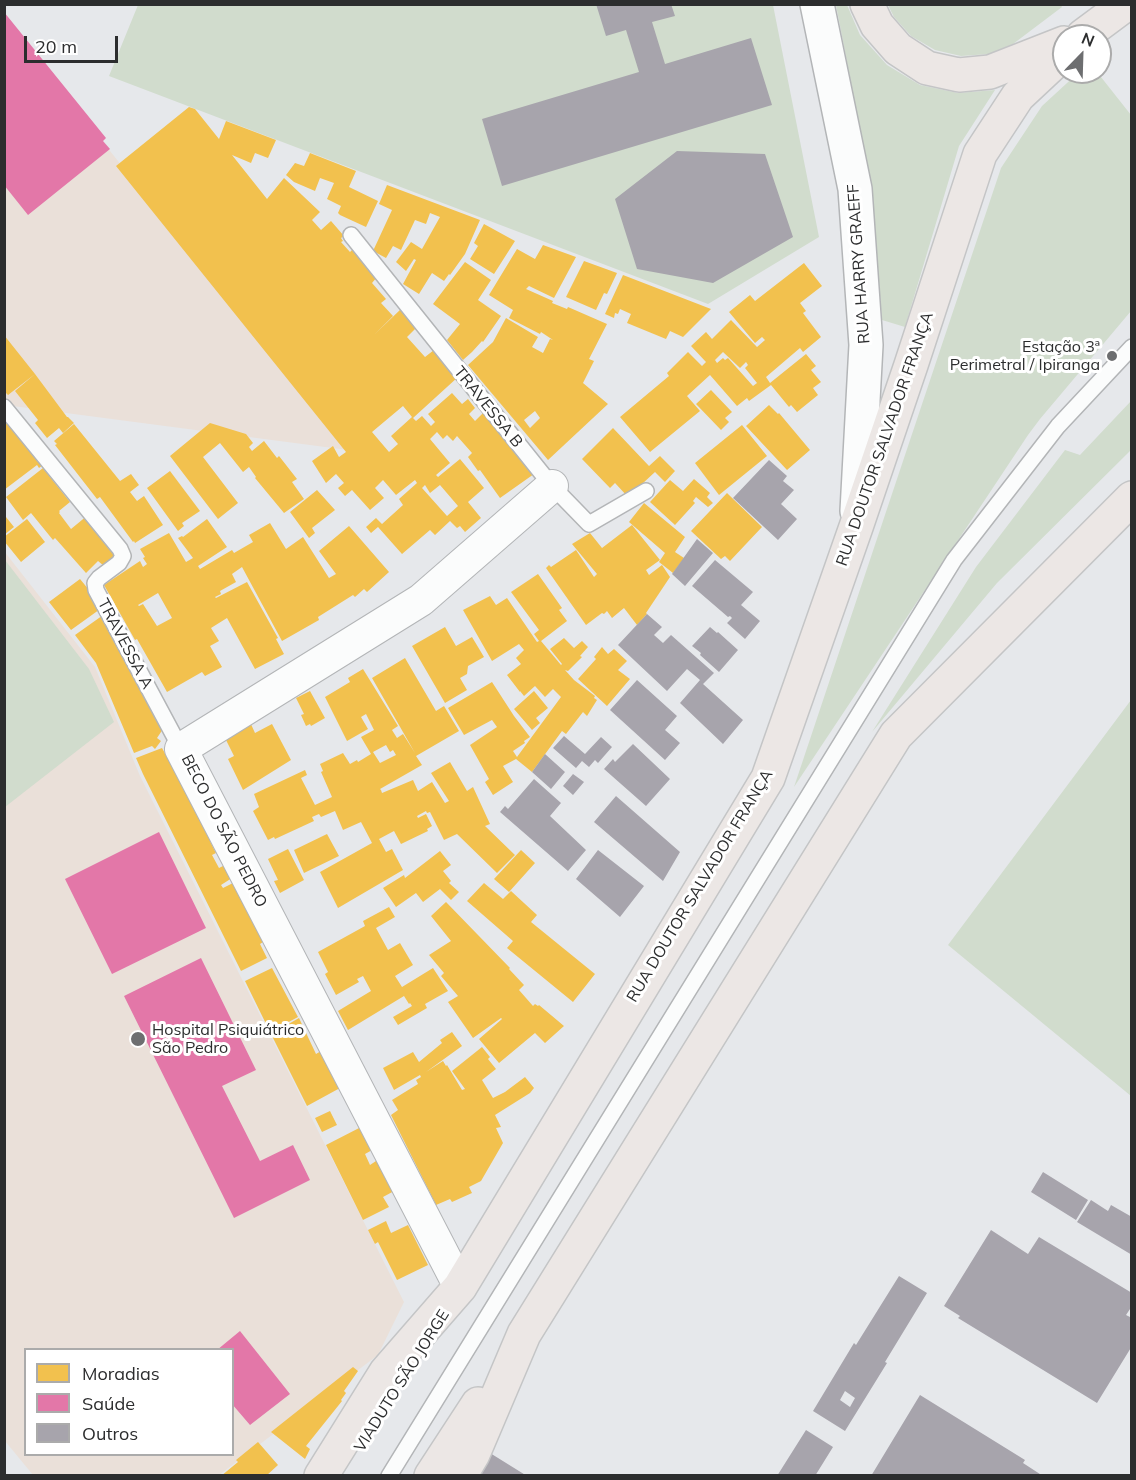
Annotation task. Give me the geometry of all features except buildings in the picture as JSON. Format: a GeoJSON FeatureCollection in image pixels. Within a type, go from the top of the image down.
{"type":"FeatureCollection","features":[{"type":"Feature","properties":{"kind":"main road","name":"RUA HARRY GRAEFF"},"geometry":{"type":"LineString","coordinates":[[817,4],[855,189],[866,345],[856,527]]}},
{"type":"Feature","properties":{"kind":"main road"},"geometry":{"type":"LineString","coordinates":[[867,4],[877,25],[898,49],[927,68],[959,75],[990,72],[1052,48]]}},
{"type":"Feature","properties":{"kind":"main road"},"geometry":{"type":"LineString","coordinates":[[1099,24],[1126,4]]}},
{"type":"Feature","properties":{"kind":"main road","name":"RUA DOUTOR SALVADOR FRANÇA"},"geometry":{"type":"LineString","coordinates":[[321,1476],[386,1372],[460,1287],[768,778],[856,527],[980,154],[1018,96],[1052,64]]}},
{"type":"Feature","properties":{"kind":"main road"},"geometry":{"type":"LineString","coordinates":[[431,1476],[524,1334],[896,735],[1131,498]]}},
{"type":"Feature","properties":{"kind":"main road","name":"VIADUTO SÃO JORGE"},"geometry":{"type":"LineString","coordinates":[[343,1476],[460,1287]]}},
{"type":"Feature","properties":{"kind":"main road"},"geometry":{"type":"LineString","coordinates":[[460,1476],[473,1454],[524,1334]]}},
{"type":"Feature","properties":{"kind":"street","name":"BECO DO SÃO PEDRO"},"geometry":{"type":"LineString","coordinates":[[460,1287],[181,748],[421,600],[552,486]]}},
{"type":"Feature","properties":{"kind":"lane","name":"TRAVESSA B"},"geometry":{"type":"LineString","coordinates":[[351,235],[552,486],[589,524],[646,491]]}},
{"type":"Feature","properties":{"kind":"lane"},"geometry":{"type":"LineString","coordinates":[[389,1476],[954,561],[1058,426],[1131,347]]}},
{"type":"Feature","properties":{"kind":"lane","name":"TRAVESSA A"},"geometry":{"type":"LineString","coordinates":[[4,407],[120,549],[123,556],[119,563],[99,578],[95,583],[96,590],[181,748]]}},
{"type":"Feature","properties":{"kind":"shaded area"},"geometry":{"type":"Polygon","coordinates":[[[5,19],[348,450],[5,405],[5,19]]]}},
{"type":"Feature","properties":{"kind":"shaded area","name":"Hospital Psiquiátrico São Pedro"},"geometry":{"type":"Polygon","coordinates":[[[4,551],[95,667],[140,776],[404,1302],[378,1355],[219,1475],[33,1475],[5,1441],[4,551]]]}},
{"type":"Feature","properties":{"kind":"green space"},"geometry":{"type":"Polygon","coordinates":[[[1060,4],[1062,7],[1013,44],[989,54],[961,56],[935,50],[911,36],[894,17],[888,5],[1060,4]]]}},
{"type":"Feature","properties":{"kind":"green space"},"geometry":{"type":"Polygon","coordinates":[[[138,5],[773,5],[819,237],[708,304],[109,76],[138,5]]]}},
{"type":"Feature","properties":{"kind":"green space"},"geometry":{"type":"Polygon","coordinates":[[[836,5],[847,5],[860,35],[887,65],[920,85],[958,93],[995,90],[959,146],[905,327],[882,320],[871,187],[836,5]]]}},
{"type":"Feature","properties":{"kind":"green space"},"geometry":{"type":"Polygon","coordinates":[[[1066,84],[1106,84],[1131,115],[1131,311],[1028,435],[794,787],[1001,168],[1042,106],[1066,84]]]}},
{"type":"Feature","properties":{"kind":"green space"},"geometry":{"type":"Polygon","coordinates":[[[1131,401],[1131,450],[997,583],[872,732],[976,567],[1065,450],[1080,455],[1131,401]]]}},
{"type":"Feature","properties":{"kind":"green space"},"geometry":{"type":"Polygon","coordinates":[[[5,560],[89,669],[114,722],[5,807],[5,560]]]}},
{"type":"Feature","properties":{"kind":"green space"},"geometry":{"type":"Polygon","coordinates":[[[1131,700],[1131,1096],[948,945],[1131,700]]]}},
{"type":"Feature","properties":{"kind":"place","name":"Estação 3ª Perimetral / Ipiranga"},"geometry":{"type":"Point","coordinates":[1112,356]}},
{"type":"Feature","properties":{"kind":"place","name":"Hospital Psiquiátrico São Pedro"},"geometry":{"type":"Point","coordinates":[138,1039]}}]}
